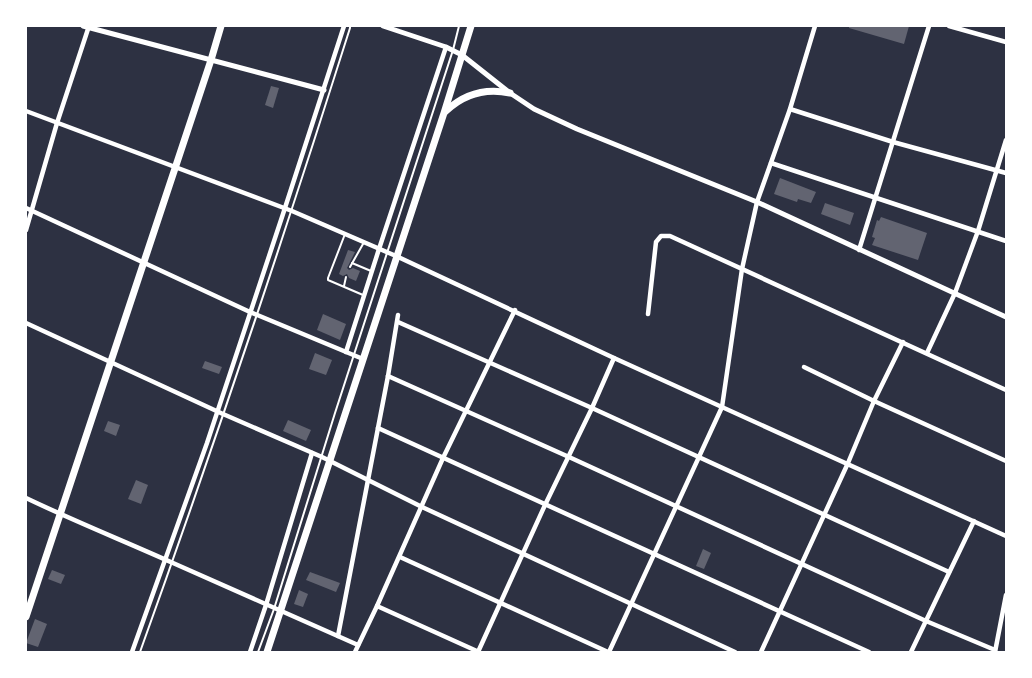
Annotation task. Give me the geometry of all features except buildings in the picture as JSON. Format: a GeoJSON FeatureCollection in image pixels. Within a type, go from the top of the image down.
{"type":"FeatureCollection","features":[{"type":"Feature","properties":{"kind":"main road"},"geometry":{"type":"LineString","coordinates":[[26,617],[221,26]]}},
{"type":"Feature","properties":{"kind":"main road"},"geometry":{"type":"LineString","coordinates":[[267,652],[277,610],[329,462],[471,26]]}},
{"type":"Feature","properties":{"kind":"main road"},"geometry":{"type":"LineString","coordinates":[[444,112],[458,101],[474,94],[492,91],[510,93]]}},
{"type":"Feature","properties":{"kind":"street"},"geometry":{"type":"LineString","coordinates":[[26,230],[87,26],[324,90]]}},
{"type":"Feature","properties":{"kind":"street"},"geometry":{"type":"LineString","coordinates":[[132,652],[217,412],[344,26]]}},
{"type":"Feature","properties":{"kind":"street"},"geometry":{"type":"LineString","coordinates":[[383,26],[462,55],[534,109],[577,129],[757,202],[1006,317]]}},
{"type":"Feature","properties":{"kind":"street"},"geometry":{"type":"LineString","coordinates":[[400,556],[609,652],[722,406],[742,269],[757,202],[790,109],[814,26]]}},
{"type":"Feature","properties":{"kind":"street"},"geometry":{"type":"LineString","coordinates":[[859,250],[929,26]]}},
{"type":"Feature","properties":{"kind":"street"},"geometry":{"type":"LineString","coordinates":[[949,26],[1006,42]]}},
{"type":"Feature","properties":{"kind":"street"},"geometry":{"type":"LineString","coordinates":[[346,352],[378,249],[449,49]]}},
{"type":"Feature","properties":{"kind":"street"},"geometry":{"type":"LineString","coordinates":[[790,109],[893,142],[1006,173]]}},
{"type":"Feature","properties":{"kind":"street"},"geometry":{"type":"LineString","coordinates":[[26,111],[292,211],[364,242],[1006,536]]}},
{"type":"Feature","properties":{"kind":"street"},"geometry":{"type":"LineString","coordinates":[[927,353],[955,293],[978,231],[1006,140]]}},
{"type":"Feature","properties":{"kind":"street"},"geometry":{"type":"LineString","coordinates":[[771,163],[1006,241]]}},
{"type":"Feature","properties":{"kind":"street"},"geometry":{"type":"LineString","coordinates":[[26,208],[250,312],[363,359]]}},
{"type":"Feature","properties":{"kind":"street"},"geometry":{"type":"LineString","coordinates":[[648,314],[656,242],[661,236],[670,236],[1006,390]]}},
{"type":"Feature","properties":{"kind":"street"},"geometry":{"type":"LineString","coordinates":[[355,652],[443,458],[514,310]]}},
{"type":"Feature","properties":{"kind":"street"},"geometry":{"type":"LineString","coordinates":[[338,636],[398,315]]}},
{"type":"Feature","properties":{"kind":"street"},"geometry":{"type":"LineString","coordinates":[[398,322],[592,408],[948,572]]}},
{"type":"Feature","properties":{"kind":"street"},"geometry":{"type":"LineString","coordinates":[[26,323],[217,412],[321,457],[422,507],[735,652]]}},
{"type":"Feature","properties":{"kind":"street"},"geometry":{"type":"LineString","coordinates":[[761,652],[903,342]]}},
{"type":"Feature","properties":{"kind":"street"},"geometry":{"type":"LineString","coordinates":[[377,606],[479,652],[614,358]]}},
{"type":"Feature","properties":{"kind":"street"},"geometry":{"type":"LineString","coordinates":[[804,368],[1006,461]]}},
{"type":"Feature","properties":{"kind":"street"},"geometry":{"type":"LineString","coordinates":[[388,376],[995,652],[1006,595]]}},
{"type":"Feature","properties":{"kind":"street"},"geometry":{"type":"LineString","coordinates":[[378,428],[869,652]]}},
{"type":"Feature","properties":{"kind":"street"},"geometry":{"type":"LineString","coordinates":[[250,652],[312,453]]}},
{"type":"Feature","properties":{"kind":"street"},"geometry":{"type":"LineString","coordinates":[[26,498],[358,645]]}},
{"type":"Feature","properties":{"kind":"street"},"geometry":{"type":"LineString","coordinates":[[911,652],[974,521]]}},
{"type":"Feature","properties":{"kind":"lane"},"geometry":{"type":"LineString","coordinates":[[140,652],[258,315],[350,26]]}},
{"type":"Feature","properties":{"kind":"lane"},"geometry":{"type":"LineString","coordinates":[[258,652],[277,610],[321,457],[388,253],[449,49],[459,26]]}},
{"type":"Feature","properties":{"kind":"lane"},"geometry":{"type":"LineString","coordinates":[[345,234],[328,278],[363,295]]}},
{"type":"Feature","properties":{"kind":"lane"},"geometry":{"type":"LineString","coordinates":[[350,267],[364,242]]}},
{"type":"Feature","properties":{"kind":"lane"},"geometry":{"type":"LineString","coordinates":[[352,263],[371,272]]}},
{"type":"Feature","properties":{"kind":"lane"},"geometry":{"type":"LineString","coordinates":[[344,286],[346,277]]}}]}
